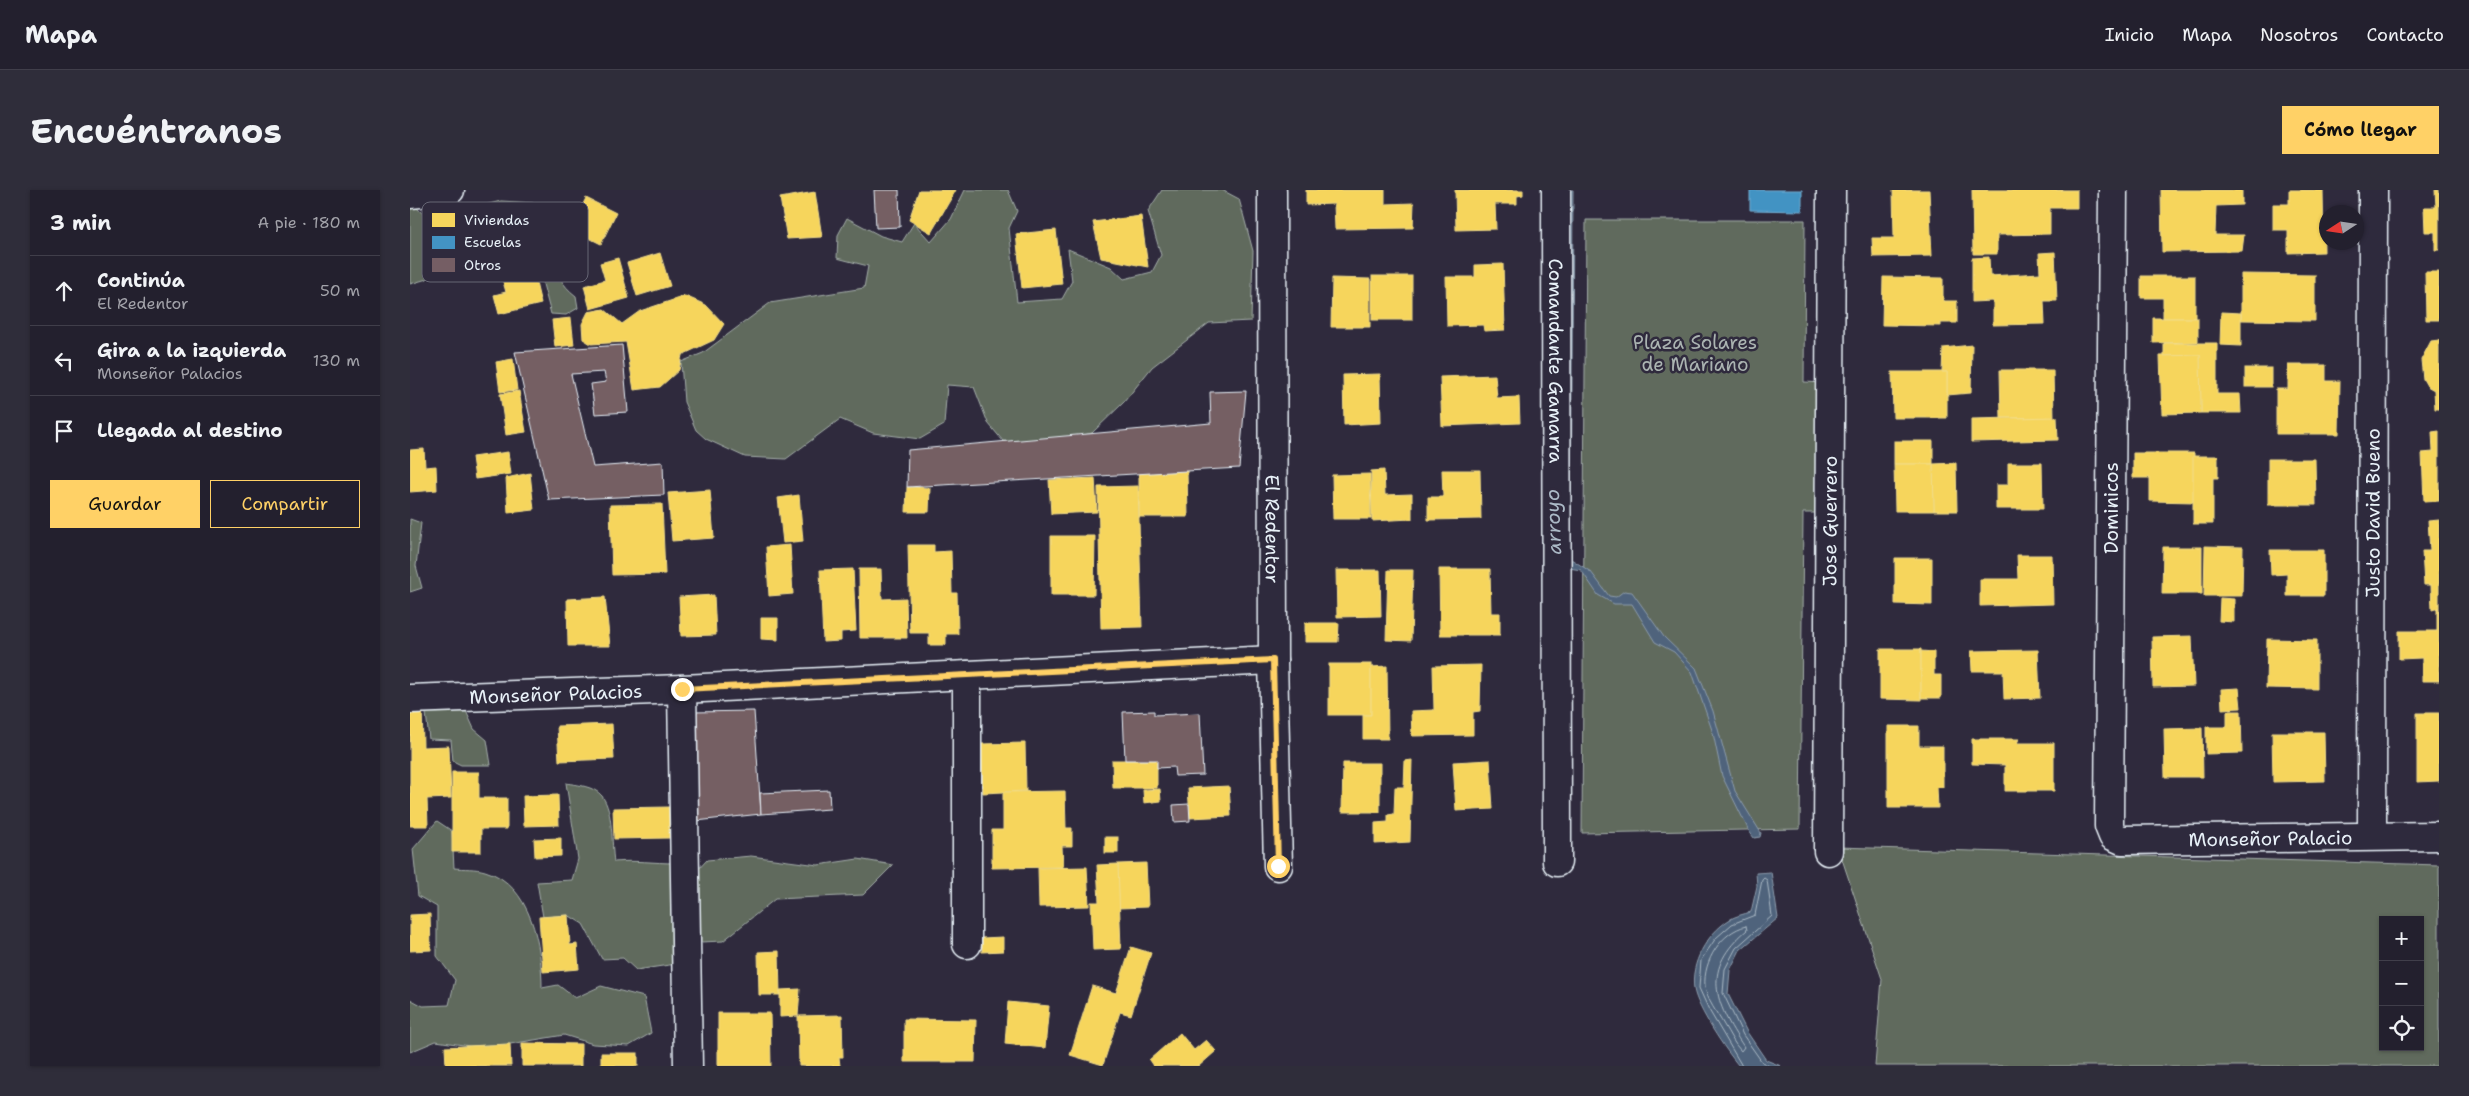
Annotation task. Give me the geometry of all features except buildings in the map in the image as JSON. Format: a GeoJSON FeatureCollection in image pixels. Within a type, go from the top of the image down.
{"type":"FeatureCollection","features":[{"type":"Feature","properties":{"kind":"street"},"geometry":{"type":"LineString","coordinates":[[410,194],[450,190]]}},
{"type":"Feature","properties":{"kind":"street","name":"El Redentor"},"geometry":{"type":"LineString","coordinates":[[1272,190],[1273,660],[1278,866]]}},
{"type":"Feature","properties":{"kind":"street","name":"Comandante Gamarra"},"geometry":{"type":"LineString","coordinates":[[1556,190],[1557,862]]}},
{"type":"Feature","properties":{"kind":"street","name":"Jose Guerrero"},"geometry":{"type":"LineString","coordinates":[[1828,851],[1831,190]]}},
{"type":"Feature","properties":{"kind":"street","name":"Dominicos"},"geometry":{"type":"LineString","coordinates":[[2109,826],[2113,190]]}},
{"type":"Feature","properties":{"kind":"street","name":"Justo David Bueno"},"geometry":{"type":"LineString","coordinates":[[2372,835],[2373,190]]}},
{"type":"Feature","properties":{"kind":"street","name":"Monseñor Palacios"},"geometry":{"type":"LineString","coordinates":[[410,699],[682,689],[1273,660]]}},
{"type":"Feature","properties":{"kind":"street"},"geometry":{"type":"LineString","coordinates":[[967,675],[967,944]]}},
{"type":"Feature","properties":{"kind":"street"},"geometry":{"type":"LineString","coordinates":[[682,689],[688,1066]]}},
{"type":"Feature","properties":{"kind":"street","name":"Monseñor Palacio"},"geometry":{"type":"LineString","coordinates":[[2109,826],[2113,836],[2122,840],[2372,835],[2439,836]]}},
{"type":"Feature","properties":{"kind":"green space"},"geometry":{"type":"Polygon","coordinates":[[[965,190],[1008,190],[1017,211],[1009,228],[1017,302],[1062,299],[1072,281],[1068,249],[1111,267],[1124,279],[1152,272],[1161,255],[1148,211],[1162,190],[1222,190],[1239,199],[1253,251],[1251,321],[1209,323],[1152,367],[1124,402],[1092,433],[1042,445],[1003,441],[988,423],[974,387],[947,385],[944,425],[920,439],[873,433],[840,419],[786,459],[745,457],[706,439],[696,430],[684,402],[681,362],[703,353],[770,303],[864,288],[868,266],[837,258],[838,235],[847,218],[881,236],[902,242],[914,223],[931,242],[951,219],[965,190]]]}},
{"type":"Feature","properties":{"kind":"green space"},"geometry":{"type":"Polygon","coordinates":[[[410,205],[415,206],[422,214],[422,280],[410,284],[410,205]]]}},
{"type":"Feature","properties":{"kind":"green space","name":"Plaza Solares de Mariano"},"geometry":{"type":"Polygon","coordinates":[[[1586,220],[1805,220],[1804,382],[1825,383],[1822,513],[1803,513],[1800,829],[1582,833],[1586,220]]]}},
{"type":"Feature","properties":{"kind":"green space"},"geometry":{"type":"Polygon","coordinates":[[[542,282],[563,282],[576,296],[578,308],[566,315],[551,314],[542,282]]]}},
{"type":"Feature","properties":{"kind":"green space"},"geometry":{"type":"Polygon","coordinates":[[[410,519],[421,523],[416,566],[422,588],[410,592],[410,519]]]}},
{"type":"Feature","properties":{"kind":"green space"},"geometry":{"type":"Polygon","coordinates":[[[436,704],[452,704],[466,711],[474,729],[487,740],[491,765],[461,765],[453,761],[451,740],[429,739],[426,713],[436,704]]]}},
{"type":"Feature","properties":{"kind":"green space"},"geometry":{"type":"Polygon","coordinates":[[[566,783],[590,788],[602,796],[609,811],[614,862],[675,863],[676,964],[636,970],[623,958],[602,959],[583,924],[568,915],[543,917],[537,882],[572,880],[578,859],[566,783]]]}},
{"type":"Feature","properties":{"kind":"green space"},"geometry":{"type":"Polygon","coordinates":[[[437,821],[452,831],[454,868],[481,870],[501,878],[513,889],[523,903],[531,919],[536,936],[540,954],[542,988],[558,985],[575,998],[601,986],[644,997],[651,1033],[629,1046],[593,1044],[564,1035],[510,1044],[470,1046],[436,1041],[410,1052],[410,999],[423,1006],[449,1005],[455,980],[437,956],[437,907],[418,896],[413,849],[437,821]]]}},
{"type":"Feature","properties":{"kind":"green space"},"geometry":{"type":"Polygon","coordinates":[[[1838,847],[2439,865],[2439,1066],[1875,1066],[1882,979],[1838,847]]]}},
{"type":"Feature","properties":{"kind":"green space"},"geometry":{"type":"Polygon","coordinates":[[[751,856],[818,865],[858,859],[893,865],[863,895],[775,899],[723,941],[701,942],[692,921],[694,874],[707,860],[751,856]]]}},
{"type":"Feature","properties":{"kind":"water"},"geometry":{"type":"Polygon","coordinates":[[[1568,190],[1573,190],[1571,559],[1591,572],[1609,596],[1616,597],[1624,591],[1632,592],[1664,637],[1696,668],[1713,711],[1735,791],[1761,833],[1760,837],[1754,838],[1749,831],[1722,776],[1713,733],[1692,672],[1674,652],[1655,642],[1632,604],[1614,604],[1598,595],[1581,570],[1569,568],[1568,190]]]}},
{"type":"Feature","properties":{"kind":"water"},"geometry":{"type":"Polygon","coordinates":[[[1771,872],[1778,918],[1740,950],[1730,970],[1728,994],[1747,1032],[1766,1060],[1781,1066],[1739,1066],[1720,1040],[1700,1007],[1693,979],[1698,959],[1707,941],[1721,926],[1731,919],[1751,912],[1757,886],[1756,873],[1771,872]]]}},
{"type":"Feature","properties":{"kind":"route"},"geometry":{"type":"LineString","coordinates":[[682,689],[1273,660],[1278,866]]}},
{"type":"Feature","properties":{"kind":"water label","name":"arroyo"},"geometry":{"type":"Point","coordinates":[1553,522]}}]}
